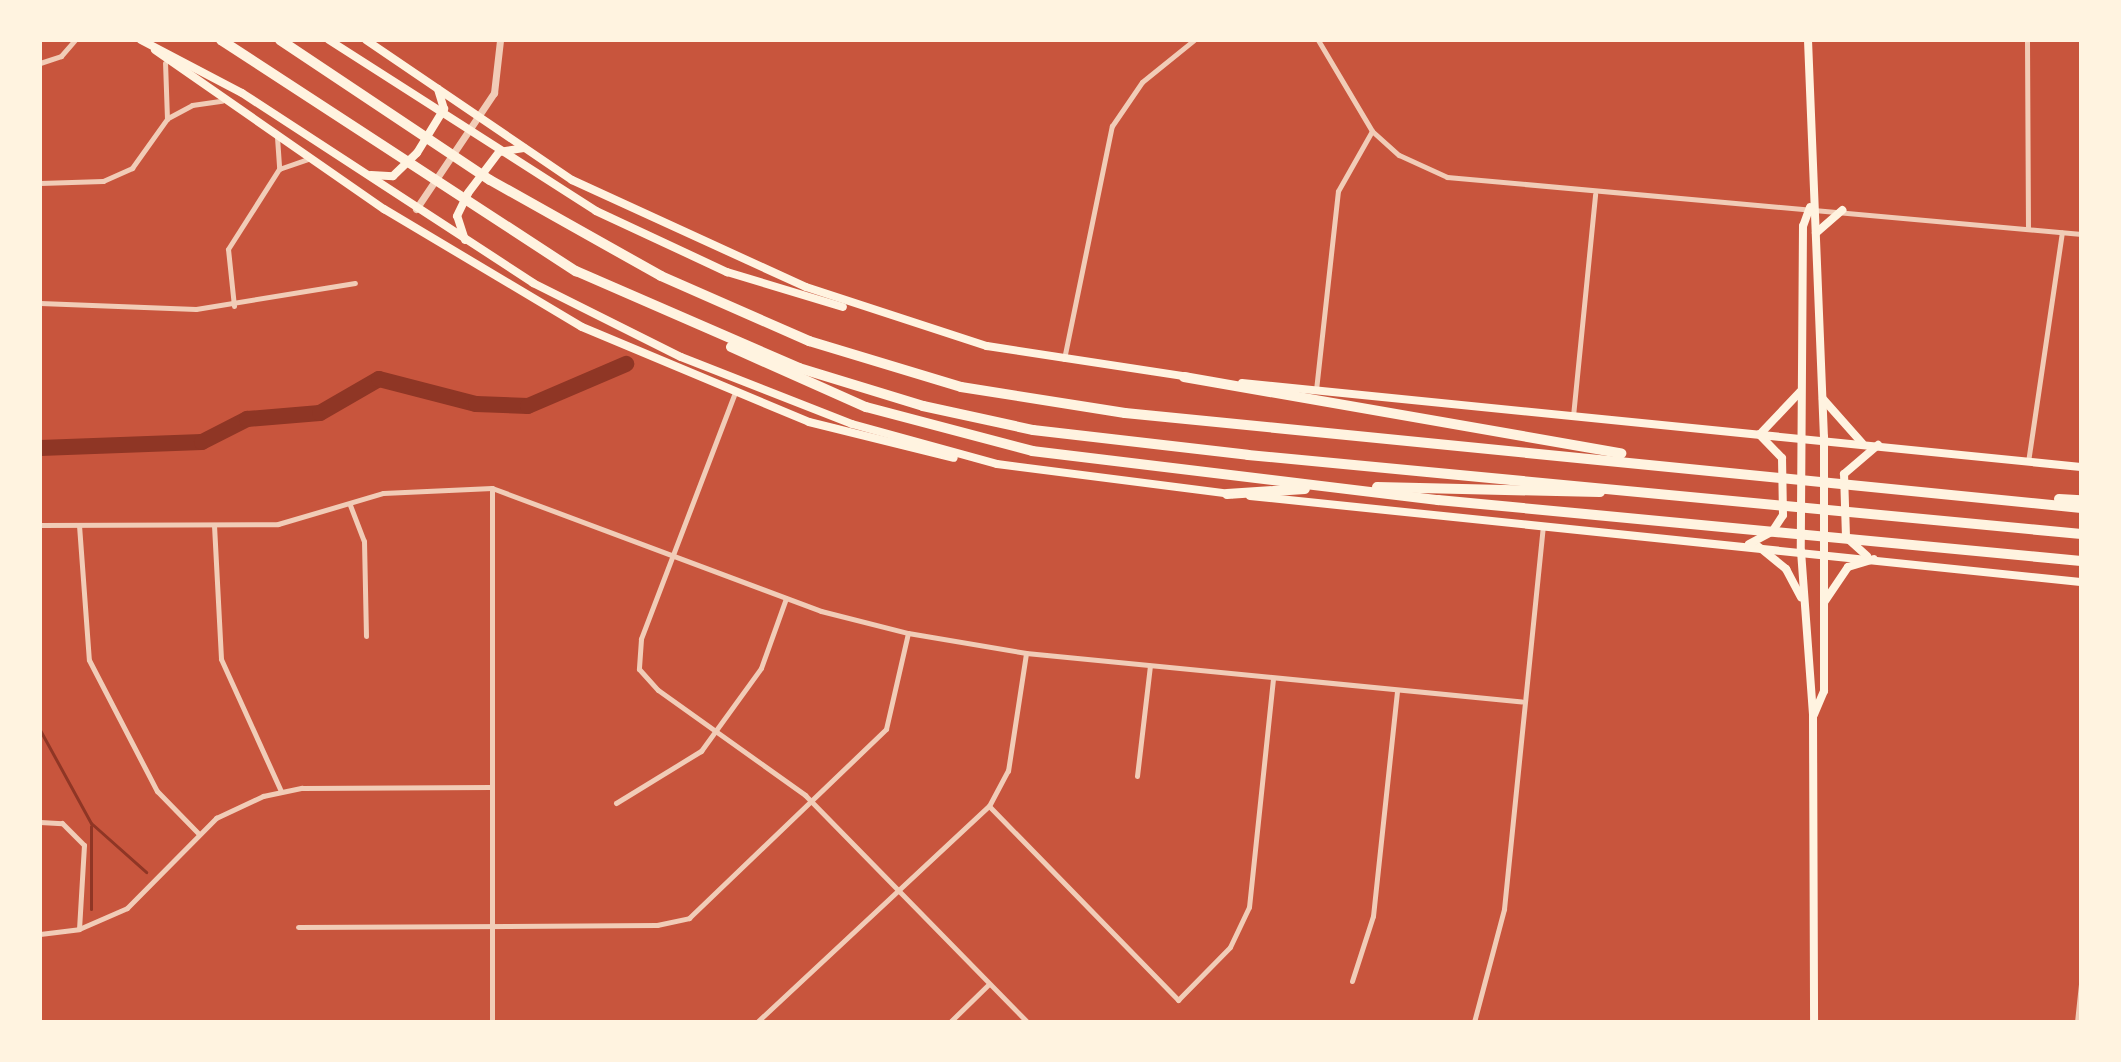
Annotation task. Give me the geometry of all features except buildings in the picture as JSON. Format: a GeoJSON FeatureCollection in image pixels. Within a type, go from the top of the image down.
{"type":"FeatureCollection","features":[{"type":"Feature","properties":{"kind":"highway"},"geometry":{"type":"LineString","coordinates":[[221,40],[576,271],[706,332],[761,365],[920,425],[1032,451],[1438,500],[1771,526],[2081,561]]}},
{"type":"Feature","properties":{"kind":"highway"},"geometry":{"type":"LineString","coordinates":[[280,40],[565,226],[707,298],[889,366],[961,387],[1125,413],[1770,473],[2081,508]]}},
{"type":"Feature","properties":{"kind":"highway"},"geometry":{"type":"LineString","coordinates":[[706,332],[923,406],[1033,430],[2081,534]]}},
{"type":"Feature","properties":{"kind":"highway"},"geometry":{"type":"LineString","coordinates":[[1184,377],[1521,430],[1657,462]]}},
{"type":"Feature","properties":{"kind":"highway"},"geometry":{"type":"LineString","coordinates":[[1227,494],[1408,486],[1655,491]]}},
{"type":"Feature","properties":{"kind":"highway"},"geometry":{"type":"LineString","coordinates":[[1983,497],[2081,500]]}},
{"type":"Feature","properties":{"kind":"main road"},"geometry":{"type":"LineString","coordinates":[[141,40],[242,93],[466,242],[580,309],[681,357],[852,424],[997,464]]}},
{"type":"Feature","properties":{"kind":"main road"},"geometry":{"type":"LineString","coordinates":[[329,40],[596,211],[727,272],[883,318],[1064,360],[1184,377],[1573,416],[1802,434],[2081,467]]}},
{"type":"Feature","properties":{"kind":"main road"},"geometry":{"type":"LineString","coordinates":[[366,40],[572,180],[681,233],[883,318]]}},
{"type":"Feature","properties":{"kind":"main road"},"geometry":{"type":"LineString","coordinates":[[1808,40],[1810,207],[1816,234],[1824,437],[1824,691],[1813,716]]}},
{"type":"Feature","properties":{"kind":"main road"},"geometry":{"type":"LineString","coordinates":[[155,49],[165,63],[504,285],[734,395],[873,439],[997,464],[1227,494],[1824,553],[2081,582]]}},
{"type":"Feature","properties":{"kind":"main road"},"geometry":{"type":"LineString","coordinates":[[366,175],[393,176],[417,153],[445,102],[437,87]]}},
{"type":"Feature","properties":{"kind":"main road"},"geometry":{"type":"LineString","coordinates":[[466,242],[457,216],[492,157],[508,146],[528,149]]}},
{"type":"Feature","properties":{"kind":"main road"},"geometry":{"type":"LineString","coordinates":[[1810,207],[1803,226],[1801,551],[1802,600],[1813,716],[1814,1022]]}},
{"type":"Feature","properties":{"kind":"main road"},"geometry":{"type":"LineString","coordinates":[[1816,234],[1842,210]]}},
{"type":"Feature","properties":{"kind":"main road"},"geometry":{"type":"LineString","coordinates":[[1759,432],[1802,388]]}},
{"type":"Feature","properties":{"kind":"main road"},"geometry":{"type":"LineString","coordinates":[[1821,396],[1862,443]]}},
{"type":"Feature","properties":{"kind":"main road"},"geometry":{"type":"LineString","coordinates":[[1744,545],[1766,537],[1783,515],[1782,458],[1759,432]]}},
{"type":"Feature","properties":{"kind":"main road"},"geometry":{"type":"LineString","coordinates":[[1874,559],[1846,537],[1844,474],[1879,445]]}},
{"type":"Feature","properties":{"kind":"main road"},"geometry":{"type":"LineString","coordinates":[[1759,547],[1786,569],[1802,600]]}},
{"type":"Feature","properties":{"kind":"main road"},"geometry":{"type":"LineString","coordinates":[[1824,605],[1842,572],[1874,559]]}},
{"type":"Feature","properties":{"kind":"street"},"geometry":{"type":"LineString","coordinates":[[40,63],[61,56],[75,40]]}},
{"type":"Feature","properties":{"kind":"street"},"geometry":{"type":"LineString","coordinates":[[416,209],[472,127],[499,79],[500,40]]}},
{"type":"Feature","properties":{"kind":"street"},"geometry":{"type":"LineString","coordinates":[[1064,360],[1112,126],[1142,82],[1194,40]]}},
{"type":"Feature","properties":{"kind":"street"},"geometry":{"type":"LineString","coordinates":[[1318,40],[1372,131],[1399,155],[1447,177],[1595,194],[1810,207],[2081,234]]}},
{"type":"Feature","properties":{"kind":"street"},"geometry":{"type":"LineString","coordinates":[[2027,40],[2028,228]]}},
{"type":"Feature","properties":{"kind":"street"},"geometry":{"type":"LineString","coordinates":[[165,63],[167,119]]}},
{"type":"Feature","properties":{"kind":"street"},"geometry":{"type":"LineString","coordinates":[[40,183],[123,174],[167,119],[192,105],[222,101]]}},
{"type":"Feature","properties":{"kind":"street"},"geometry":{"type":"LineString","coordinates":[[1316,390],[1338,191],[1372,131]]}},
{"type":"Feature","properties":{"kind":"street"},"geometry":{"type":"LineString","coordinates":[[234,306],[228,249],[279,169],[277,137]]}},
{"type":"Feature","properties":{"kind":"street"},"geometry":{"type":"LineString","coordinates":[[279,169],[309,158]]}},
{"type":"Feature","properties":{"kind":"street"},"geometry":{"type":"LineString","coordinates":[[1573,416],[1595,194]]}},
{"type":"Feature","properties":{"kind":"street"},"geometry":{"type":"LineString","coordinates":[[2028,462],[2062,232]]}},
{"type":"Feature","properties":{"kind":"street"},"geometry":{"type":"LineString","coordinates":[[40,303],[234,306],[355,283]]}},
{"type":"Feature","properties":{"kind":"street"},"geometry":{"type":"LineString","coordinates":[[734,395],[674,554],[638,663],[651,685],[814,803],[1027,1022]]}},
{"type":"Feature","properties":{"kind":"street"},"geometry":{"type":"LineString","coordinates":[[492,488],[492,1022]]}},
{"type":"Feature","properties":{"kind":"street"},"geometry":{"type":"LineString","coordinates":[[40,525],[296,523],[409,490],[492,488],[786,598],[908,633],[1026,653],[1522,702]]}},
{"type":"Feature","properties":{"kind":"street"},"geometry":{"type":"LineString","coordinates":[[350,505],[364,541],[366,636]]}},
{"type":"Feature","properties":{"kind":"street"},"geometry":{"type":"LineString","coordinates":[[79,525],[89,660],[157,791],[198,833]]}},
{"type":"Feature","properties":{"kind":"street"},"geometry":{"type":"LineString","coordinates":[[214,525],[221,659],[281,791]]}},
{"type":"Feature","properties":{"kind":"street"},"geometry":{"type":"LineString","coordinates":[[1474,1022],[1503,919],[1522,702],[1543,525]]}},
{"type":"Feature","properties":{"kind":"street"},"geometry":{"type":"LineString","coordinates":[[616,803],[693,758],[716,731],[761,668],[786,598]]}},
{"type":"Feature","properties":{"kind":"street"},"geometry":{"type":"LineString","coordinates":[[298,927],[657,925],[689,918],[814,803],[886,729],[908,633]]}},
{"type":"Feature","properties":{"kind":"street"},"geometry":{"type":"LineString","coordinates":[[757,1022],[989,806],[1008,771],[1026,653]]}},
{"type":"Feature","properties":{"kind":"street"},"geometry":{"type":"LineString","coordinates":[[1137,776],[1150,665]]}},
{"type":"Feature","properties":{"kind":"street"},"geometry":{"type":"LineString","coordinates":[[989,806],[1178,1000],[1230,947],[1249,907],[1273,678]]}},
{"type":"Feature","properties":{"kind":"street"},"geometry":{"type":"LineString","coordinates":[[1352,981],[1373,916],[1397,690]]}},
{"type":"Feature","properties":{"kind":"street"},"geometry":{"type":"LineString","coordinates":[[40,934],[79,929],[140,898],[198,833],[233,808],[281,791],[491,787]]}},
{"type":"Feature","properties":{"kind":"street"},"geometry":{"type":"LineString","coordinates":[[40,822],[62,823],[84,845],[79,929]]}},
{"type":"Feature","properties":{"kind":"street"},"geometry":{"type":"LineString","coordinates":[[950,1022],[989,983]]}},
{"type":"Feature","properties":{"kind":"street"},"geometry":{"type":"LineString","coordinates":[[2077,1022],[2081,984]]}},
{"type":"Feature","properties":{"kind":"waterway"},"geometry":{"type":"LineString","coordinates":[[40,448],[202,442],[247,419],[320,413],[379,379],[476,404],[528,406],[626,364]]}},
{"type":"Feature","properties":{"kind":"waterway"},"geometry":{"type":"LineString","coordinates":[[40,730],[91,823],[146,872]]}},
{"type":"Feature","properties":{"kind":"waterway"},"geometry":{"type":"LineString","coordinates":[[91,826],[91,909]]}}]}
